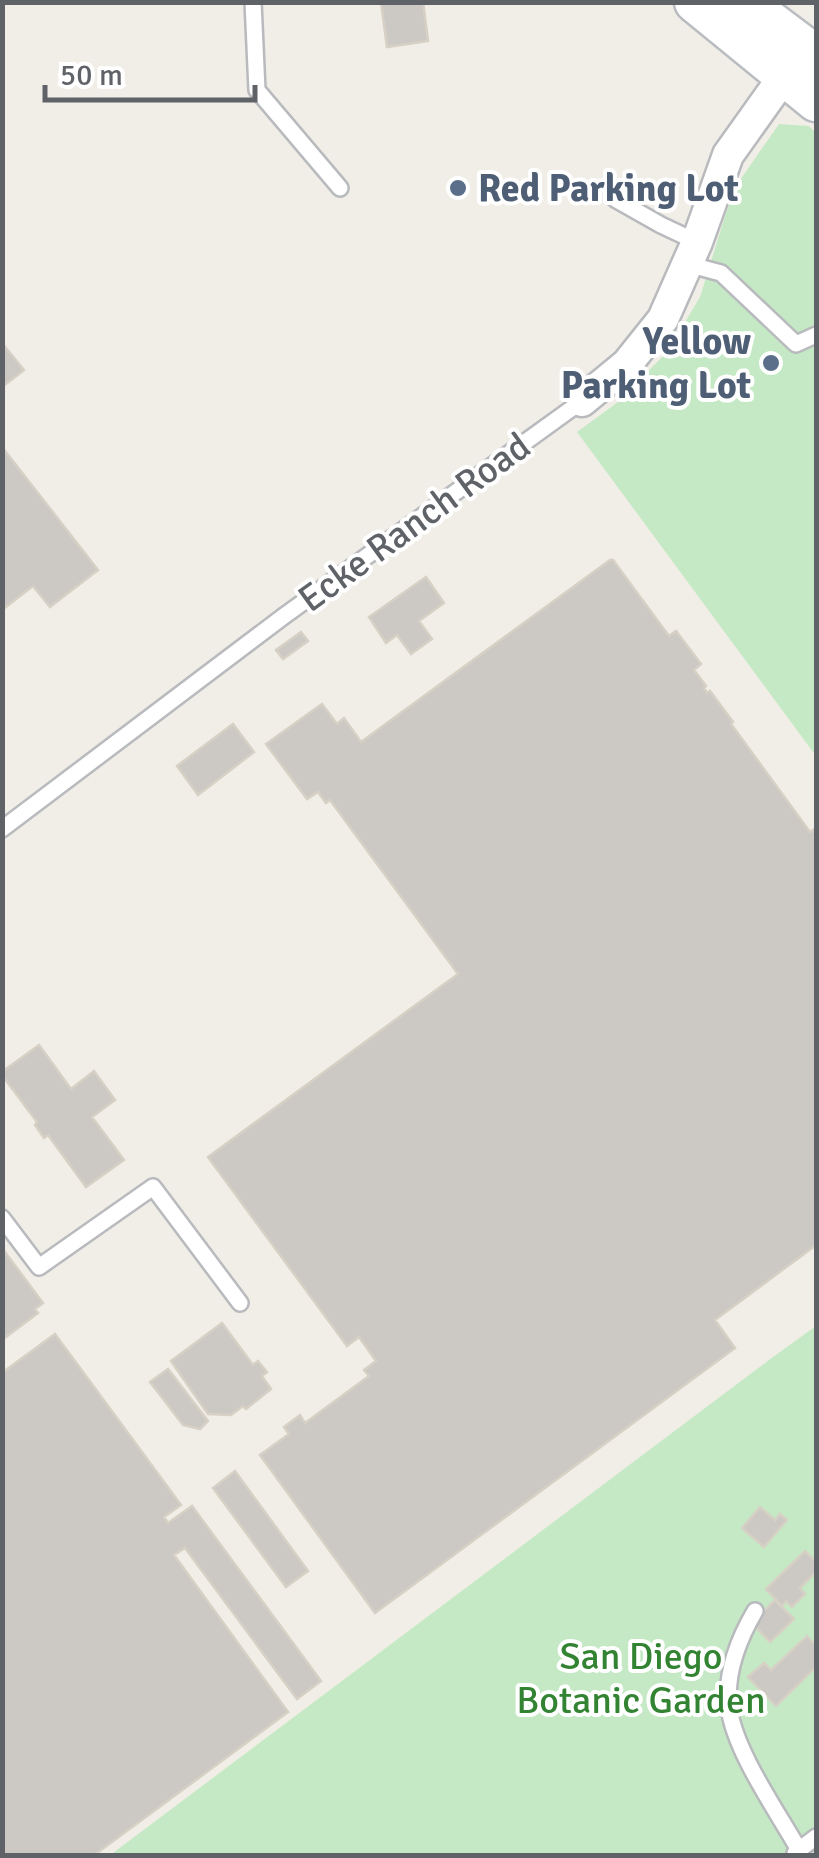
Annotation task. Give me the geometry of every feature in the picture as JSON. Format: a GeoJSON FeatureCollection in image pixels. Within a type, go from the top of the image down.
{"type":"FeatureCollection","features":[{"type":"Feature","properties":{"kind":"main road"},"geometry":{"type":"LineString","coordinates":[[695,2],[806,53]]}},
{"type":"Feature","properties":{"kind":"main road"},"geometry":{"type":"LineString","coordinates":[[744,2],[806,53],[816,101]]}},
{"type":"Feature","properties":{"kind":"street","name":"Ecke Ranch Road"},"geometry":{"type":"LineString","coordinates":[[582,402],[627,364],[664,319],[728,154],[806,53]]}},
{"type":"Feature","properties":{"kind":"lane"},"geometry":{"type":"LineString","coordinates":[[253,2],[257,90],[340,188]]}},
{"type":"Feature","properties":{"kind":"lane"},"geometry":{"type":"LineString","coordinates":[[615,199],[661,225],[721,273],[796,344],[816,335]]}},
{"type":"Feature","properties":{"kind":"lane","name":"Ecke Ranch Road"},"geometry":{"type":"LineString","coordinates":[[2,829],[284,616],[582,402]]}},
{"type":"Feature","properties":{"kind":"lane"},"geometry":{"type":"LineString","coordinates":[[2,1218],[39,1267],[154,1187],[240,1303]]}},
{"type":"Feature","properties":{"kind":"lane"},"geometry":{"type":"LineString","coordinates":[[755,1611],[735,1652],[730,1709],[744,1752],[795,1853],[816,1837]]}},
{"type":"Feature","properties":{"kind":"green space"},"geometry":{"type":"Polygon","coordinates":[[[779,124],[809,126],[816,133],[816,756],[577,432],[618,402],[667,352],[700,297],[738,183],[779,124]]]}},
{"type":"Feature","properties":{"kind":"green space","name":"San Diego Botanic Garden"},"geometry":{"type":"Polygon","coordinates":[[[816,1326],[816,1855],[109,1856],[773,1357],[816,1326]]]}},
{"type":"Feature","properties":{"kind":"building"},"geometry":{"type":"Polygon","coordinates":[[[381,2],[423,2],[428,41],[387,47],[381,2]]]}},
{"type":"Feature","properties":{"kind":"building"},"geometry":{"type":"Polygon","coordinates":[[[2,343],[24,370],[2,387],[2,343]]]}},
{"type":"Feature","properties":{"kind":"building"},"geometry":{"type":"Polygon","coordinates":[[[2,447],[98,570],[50,607],[33,586],[2,610],[2,447]]]}},
{"type":"Feature","properties":{"kind":"building"},"geometry":{"type":"Polygon","coordinates":[[[610,560],[669,636],[676,631],[701,664],[694,670],[707,693],[710,691],[733,722],[810,832],[816,828],[816,1245],[715,1320],[735,1348],[375,1613],[260,1455],[289,1434],[284,1427],[300,1415],[305,1423],[369,1376],[364,1370],[376,1361],[359,1337],[347,1346],[208,1157],[458,974],[330,800],[326,803],[318,792],[307,799],[266,744],[322,704],[337,724],[344,718],[361,742],[610,560]]]}},
{"type":"Feature","properties":{"kind":"building"},"geometry":{"type":"Polygon","coordinates":[[[426,577],[444,603],[419,621],[432,639],[411,654],[397,635],[386,643],[369,617],[426,577]]]}},
{"type":"Feature","properties":{"kind":"building"},"geometry":{"type":"Polygon","coordinates":[[[301,632],[308,641],[283,659],[276,650],[301,632]]]}},
{"type":"Feature","properties":{"kind":"building"},"geometry":{"type":"Polygon","coordinates":[[[233,724],[254,752],[198,795],[177,766],[233,724]]]}},
{"type":"Feature","properties":{"kind":"building"},"geometry":{"type":"Polygon","coordinates":[[[39,1045],[71,1089],[94,1071],[115,1100],[92,1117],[124,1160],[86,1187],[48,1135],[44,1138],[35,1125],[37,1122],[2,1075],[39,1045]]]}},
{"type":"Feature","properties":{"kind":"building"},"geometry":{"type":"Polygon","coordinates":[[[2,1248],[43,1303],[35,1309],[38,1313],[2,1340],[2,1248]]]}},
{"type":"Feature","properties":{"kind":"building"},"geometry":{"type":"Polygon","coordinates":[[[222,1323],[253,1365],[258,1361],[267,1372],[262,1376],[271,1389],[246,1409],[243,1406],[231,1415],[208,1414],[171,1361],[222,1323]]]}},
{"type":"Feature","properties":{"kind":"building"},"geometry":{"type":"Polygon","coordinates":[[[55,1334],[181,1505],[164,1517],[168,1523],[192,1506],[321,1681],[297,1699],[185,1548],[174,1555],[288,1712],[93,1856],[2,1856],[2,1373],[55,1334]]]}},
{"type":"Feature","properties":{"kind":"building"},"geometry":{"type":"Polygon","coordinates":[[[168,1369],[208,1421],[200,1429],[183,1425],[150,1382],[168,1369]]]}},
{"type":"Feature","properties":{"kind":"building"},"geometry":{"type":"Polygon","coordinates":[[[235,1471],[308,1571],[286,1587],[213,1488],[235,1471]]]}},
{"type":"Feature","properties":{"kind":"building"},"geometry":{"type":"Polygon","coordinates":[[[760,1507],[775,1520],[780,1514],[787,1520],[764,1547],[742,1528],[760,1507]]]}},
{"type":"Feature","properties":{"kind":"building"},"geometry":{"type":"Polygon","coordinates":[[[805,1551],[816,1562],[816,1572],[800,1588],[805,1594],[792,1607],[786,1601],[782,1606],[766,1589],[805,1551]]]}},
{"type":"Feature","properties":{"kind":"building"},"geometry":{"type":"Polygon","coordinates":[[[775,1600],[794,1619],[770,1642],[752,1623],[775,1600]]]}},
{"type":"Feature","properties":{"kind":"building"},"geometry":{"type":"Polygon","coordinates":[[[807,1636],[816,1646],[816,1667],[776,1706],[748,1677],[764,1663],[771,1670],[807,1636]]]}},
{"type":"Feature","properties":{"kind":"place","name":"Red Parking Lot"},"geometry":{"type":"Point","coordinates":[458,188]}},
{"type":"Feature","properties":{"kind":"place","name":"Yellow Parking Lot"},"geometry":{"type":"Point","coordinates":[771,363]}}]}
